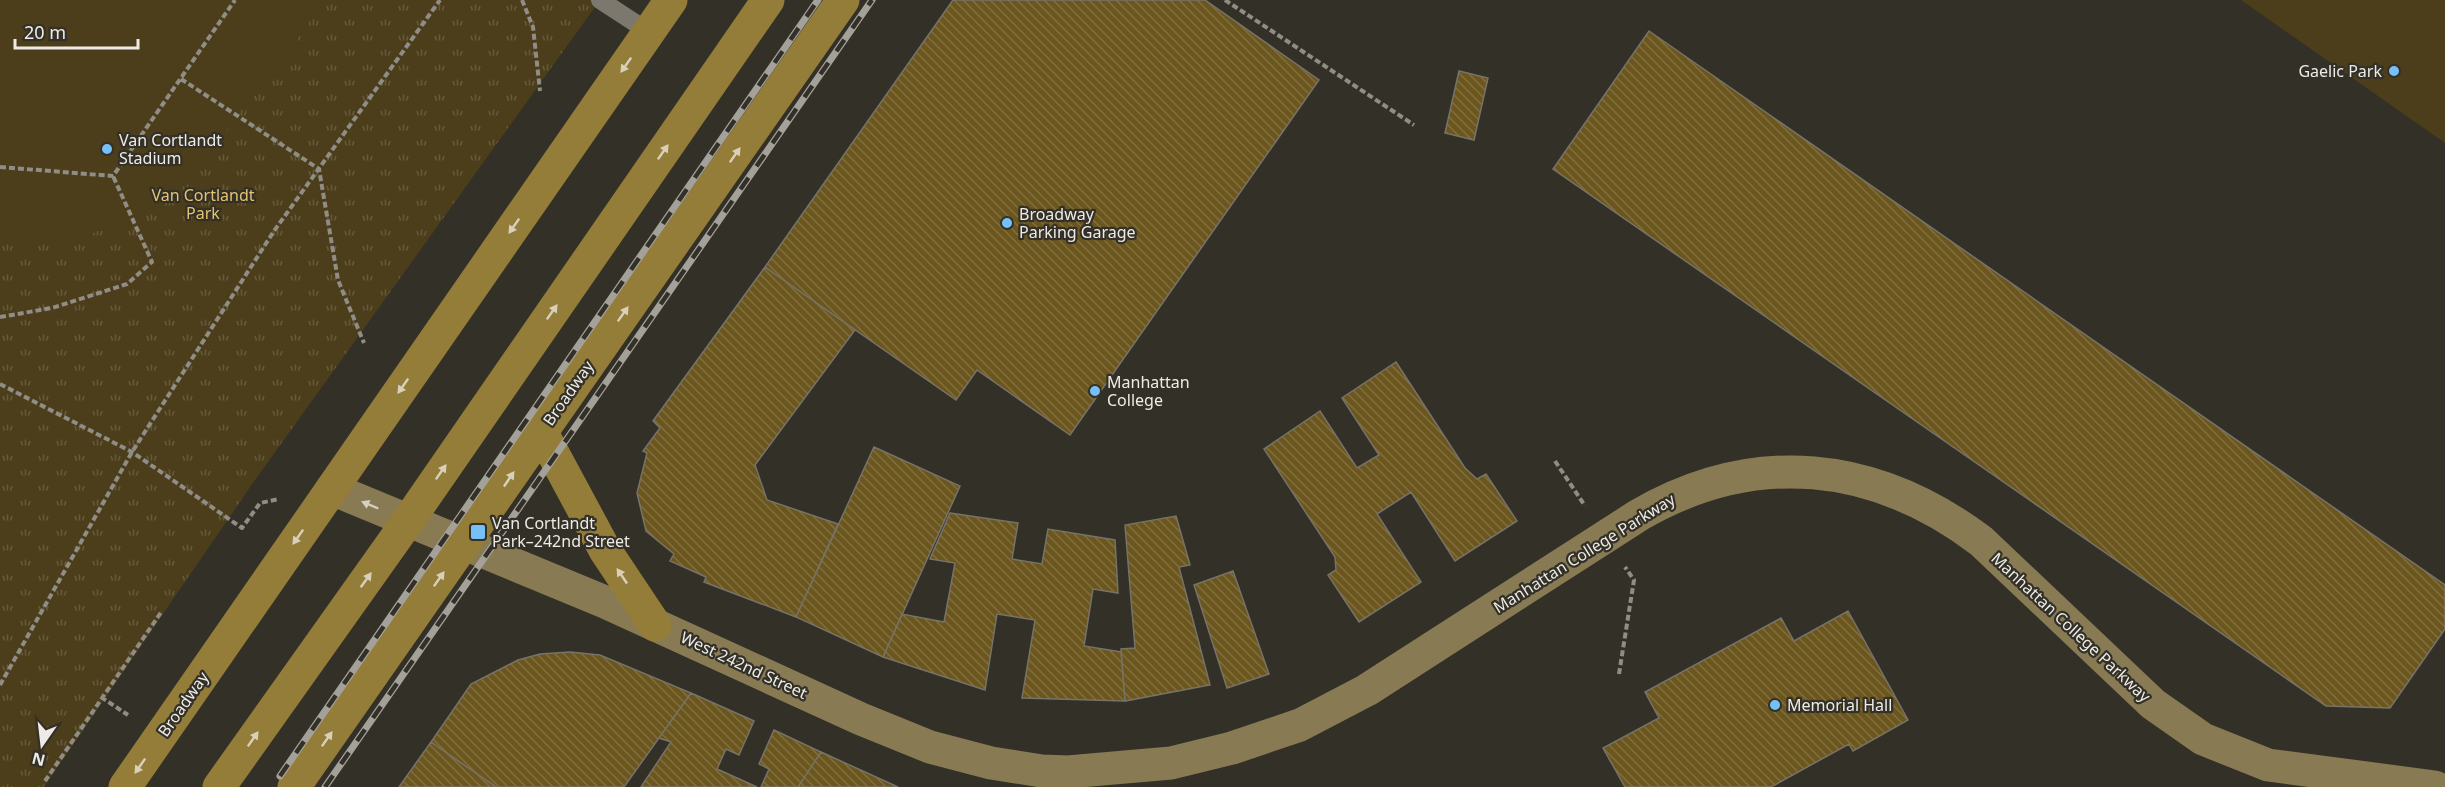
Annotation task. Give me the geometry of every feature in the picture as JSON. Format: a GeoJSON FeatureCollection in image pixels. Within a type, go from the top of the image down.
{"type":"FeatureCollection","features":[{"type":"Feature","properties":{"kind":"main road","name":"Broadway"},"geometry":{"type":"LineString","coordinates":[[125,787],[671,0]]}},
{"type":"Feature","properties":{"kind":"main road"},"geometry":{"type":"LineString","coordinates":[[219,787],[408,521],[768,0]]}},
{"type":"Feature","properties":{"kind":"main road","name":"Broadway"},"geometry":{"type":"LineString","coordinates":[[294,787],[843,0]]}},
{"type":"Feature","properties":{"kind":"main road"},"geometry":{"type":"LineString","coordinates":[[541,431],[605,550],[655,625]]}},
{"type":"Feature","properties":{"kind":"street","name":"Manhattan College Parkway"},"geometry":{"type":"LineString","coordinates":[[1171,763],[1267,737],[1333,710],[1639,515],[1684,491],[1726,478],[1772,471],[1795,471],[1840,475],[1880,485],[1918,501],[1952,520],[1981,541],[2153,704],[2203,739],[2268,765],[2435,787]]}},
{"type":"Feature","properties":{"kind":"street","name":"West 242nd Street"},"geometry":{"type":"LineString","coordinates":[[332,489],[655,625],[861,719],[930,747],[991,763],[1039,779],[1171,763]]}},
{"type":"Feature","properties":{"kind":"street"},"geometry":{"type":"LineString","coordinates":[[1146,787],[1171,763]]}},
{"type":"Feature","properties":{"kind":"lane"},"geometry":{"type":"LineString","coordinates":[[600,0],[649,32]]}},
{"type":"Feature","properties":{"kind":"path"},"geometry":{"type":"LineString","coordinates":[[113,176],[235,0]]}},
{"type":"Feature","properties":{"kind":"path"},"geometry":{"type":"LineString","coordinates":[[0,685],[132,452],[274,231],[440,0]]}},
{"type":"Feature","properties":{"kind":"path"},"geometry":{"type":"LineString","coordinates":[[522,0],[535,35],[540,91]]}},
{"type":"Feature","properties":{"kind":"path"},"geometry":{"type":"LineString","coordinates":[[1225,0],[1414,125]]}},
{"type":"Feature","properties":{"kind":"path"},"geometry":{"type":"LineString","coordinates":[[180,78],[320,169],[338,280],[364,344]]}},
{"type":"Feature","properties":{"kind":"path"},"geometry":{"type":"LineString","coordinates":[[0,167],[113,176]]}},
{"type":"Feature","properties":{"kind":"path"},"geometry":{"type":"LineString","coordinates":[[0,317],[52,308],[127,284],[152,262],[113,176]]}},
{"type":"Feature","properties":{"kind":"path"},"geometry":{"type":"LineString","coordinates":[[0,384],[132,452],[242,528],[260,503],[266,507]]}},
{"type":"Feature","properties":{"kind":"path"},"geometry":{"type":"LineString","coordinates":[[45,781],[162,611]]}},
{"type":"Feature","properties":{"kind":"green space","name":"Van Cortlandt Park"},"geometry":{"type":"Polygon","coordinates":[[[0,0],[600,0],[255,480],[44,787],[0,787],[0,0]]]}},
{"type":"Feature","properties":{"kind":"green space","name":"Van Cortlandt Stadium"},"geometry":{"type":"Polygon","coordinates":[[[0,0],[324,0],[286,56],[260,84],[189,182],[150,211],[62,245],[0,243],[0,0]]]}},
{"type":"Feature","properties":{"kind":"green space","name":"Gaelic Park"},"geometry":{"type":"Polygon","coordinates":[[[2241,0],[2445,0],[2445,143],[2241,0]]]}},
{"type":"Feature","properties":{"kind":"building","name":"Broadway Parking Garage"},"geometry":{"type":"Polygon","coordinates":[[[953,0],[1205,0],[1319,80],[1070,435],[977,370],[956,400],[765,267],[953,0]]]}},
{"type":"Feature","properties":{"kind":"building"},"geometry":{"type":"Polygon","coordinates":[[[1649,31],[2445,585],[2445,629],[2390,708],[2326,706],[1553,169],[1649,31]]]}},
{"type":"Feature","properties":{"kind":"building"},"geometry":{"type":"Polygon","coordinates":[[[1459,71],[1488,78],[1474,140],[1445,133],[1459,71]]]}},
{"type":"Feature","properties":{"kind":"building"},"geometry":{"type":"Polygon","coordinates":[[[765,267],[855,330],[755,465],[767,500],[838,524],[796,617],[704,582],[706,577],[670,561],[674,554],[646,531],[637,493],[647,453],[643,451],[660,428],[653,421],[765,267]]]}},
{"type":"Feature","properties":{"kind":"building"},"geometry":{"type":"Polygon","coordinates":[[[1396,362],[1465,468],[1477,479],[1486,474],[1517,521],[1455,561],[1411,492],[1377,514],[1421,582],[1359,622],[1328,575],[1336,570],[1335,557],[1264,449],[1320,411],[1357,468],[1379,455],[1342,398],[1396,362]]]}},
{"type":"Feature","properties":{"kind":"building"},"geometry":{"type":"Polygon","coordinates":[[[874,447],[960,486],[883,657],[796,617],[874,447]]]}},
{"type":"Feature","properties":{"kind":"building"},"geometry":{"type":"Polygon","coordinates":[[[950,513],[1018,523],[1012,559],[1042,564],[1048,529],[1115,540],[1118,593],[1093,589],[1084,646],[1121,652],[1125,701],[1022,698],[1035,620],[997,614],[985,690],[883,657],[902,614],[944,622],[955,563],[930,559],[950,513]]]}},
{"type":"Feature","properties":{"kind":"building"},"geometry":{"type":"Polygon","coordinates":[[[1176,516],[1190,565],[1179,567],[1210,685],[1125,701],[1121,649],[1135,648],[1125,525],[1176,516]]]}},
{"type":"Feature","properties":{"kind":"building"},"geometry":{"type":"Polygon","coordinates":[[[1233,571],[1269,674],[1227,688],[1194,585],[1233,571]]]}},
{"type":"Feature","properties":{"kind":"building","name":"Memorial Hall"},"geometry":{"type":"Polygon","coordinates":[[[1848,611],[1908,720],[1853,751],[1849,744],[1771,787],[1625,787],[1603,748],[1659,718],[1645,692],[1781,618],[1794,641],[1848,611]]]}},
{"type":"Feature","properties":{"kind":"building"},"geometry":{"type":"Polygon","coordinates":[[[570,652],[600,655],[691,693],[624,787],[496,787],[431,742],[471,684],[518,660],[540,654],[570,652]]]}},
{"type":"Feature","properties":{"kind":"building"},"geometry":{"type":"Polygon","coordinates":[[[691,693],[754,721],[739,755],[726,749],[717,769],[757,787],[641,787],[671,742],[659,738],[691,693]]]}},
{"type":"Feature","properties":{"kind":"building"},"geometry":{"type":"Polygon","coordinates":[[[774,730],[821,752],[798,787],[761,787],[769,769],[759,764],[774,730]]]}},
{"type":"Feature","properties":{"kind":"building"},"geometry":{"type":"Polygon","coordinates":[[[431,742],[496,787],[399,787],[431,742]]]}},
{"type":"Feature","properties":{"kind":"building"},"geometry":{"type":"Polygon","coordinates":[[[821,752],[898,787],[798,787],[821,752]]]}},
{"type":"Feature","properties":{"kind":"railway"},"geometry":{"type":"LineString","coordinates":[[280,776],[818,0]]}},
{"type":"Feature","properties":{"kind":"railway"},"geometry":{"type":"LineString","coordinates":[[325,787],[872,0]]}},
{"type":"Feature","properties":{"kind":"place","name":"Gaelic Park"},"geometry":{"type":"Point","coordinates":[2394,71]}},
{"type":"Feature","properties":{"kind":"place","name":"Van Cortlandt Stadium"},"geometry":{"type":"Point","coordinates":[107,149]}},
{"type":"Feature","properties":{"kind":"place","name":"Broadway Parking Garage"},"geometry":{"type":"Point","coordinates":[1007,223]}},
{"type":"Feature","properties":{"kind":"place","name":"Manhattan College"},"geometry":{"type":"Point","coordinates":[1095,391]}},
{"type":"Feature","properties":{"kind":"place","name":"Van Cortlandt Park–242nd Street"},"geometry":{"type":"Point","coordinates":[478,532]}},
{"type":"Feature","properties":{"kind":"place","name":"Memorial Hall"},"geometry":{"type":"Point","coordinates":[1775,705]}}]}
